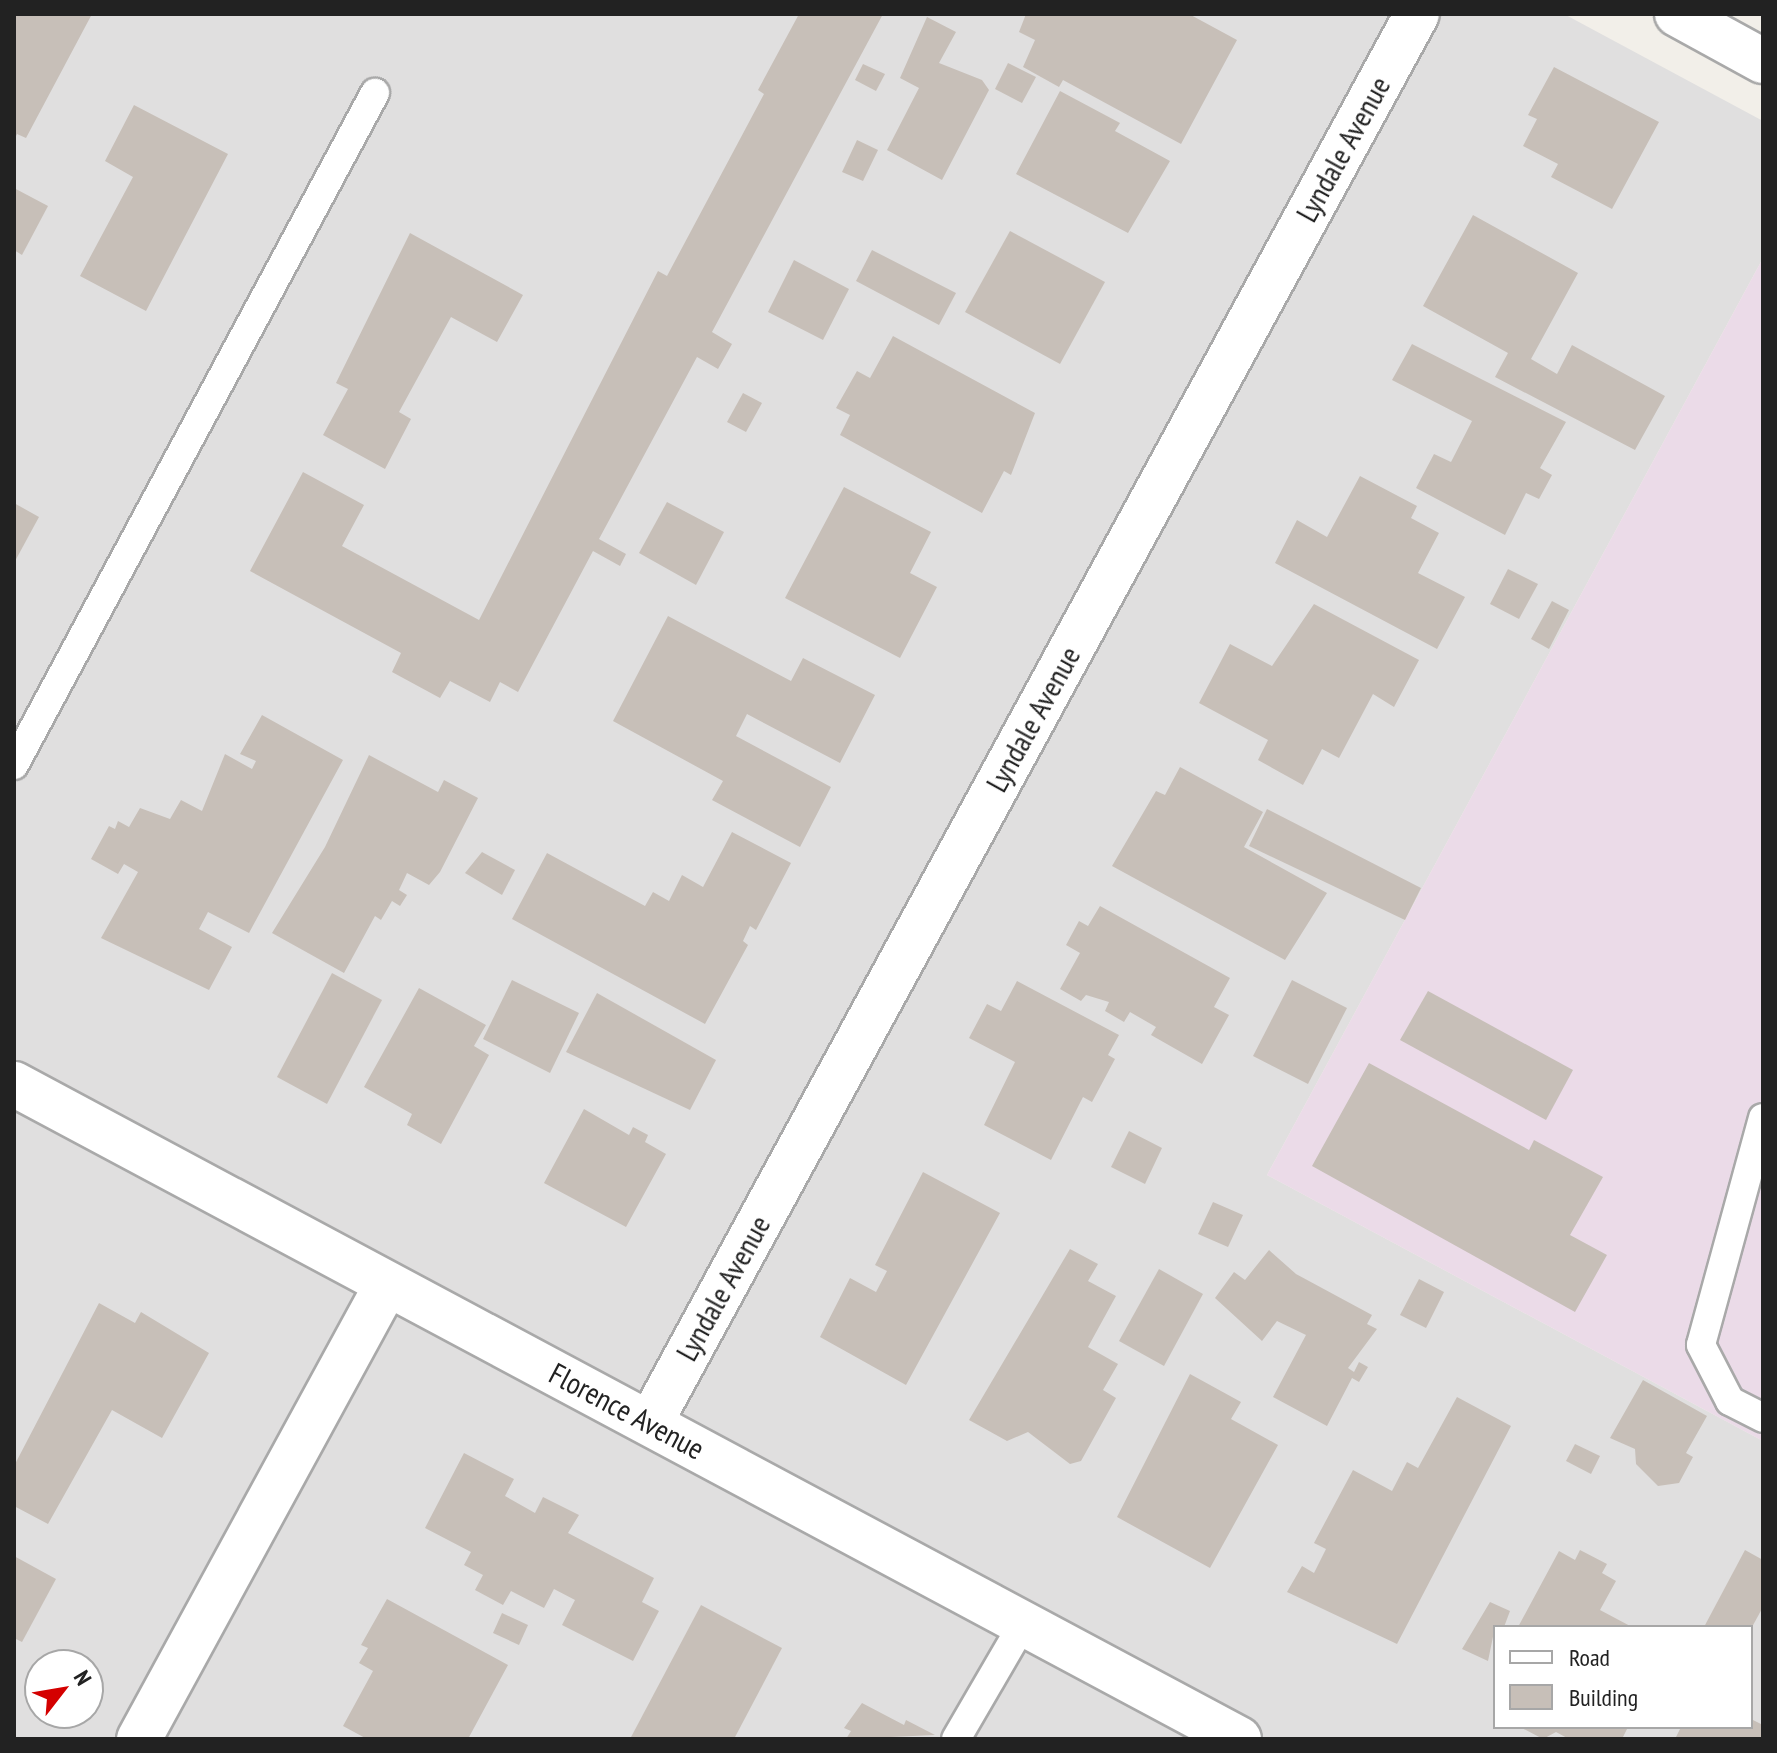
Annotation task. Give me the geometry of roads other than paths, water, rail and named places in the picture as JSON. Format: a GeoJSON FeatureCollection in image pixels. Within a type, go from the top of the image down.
{"type":"FeatureCollection","features":[{"type":"Feature","properties":{"kind":"street","name":"Lyndale Avenue"},"geometry":{"type":"LineString","coordinates":[[650,1423],[1417,14]]}},
{"type":"Feature","properties":{"kind":"street"},"geometry":{"type":"LineString","coordinates":[[1677,14],[1763,61]]}},
{"type":"Feature","properties":{"kind":"street","name":"Florence Avenue"},"geometry":{"type":"LineString","coordinates":[[14,1084],[1239,1739]]}},
{"type":"Feature","properties":{"kind":"street"},"geometry":{"type":"LineString","coordinates":[[139,1739],[387,1284]]}},
{"type":"Feature","properties":{"kind":"lane"},"geometry":{"type":"LineString","coordinates":[[14,765],[375,93]]}},
{"type":"Feature","properties":{"kind":"lane"},"geometry":{"type":"LineString","coordinates":[[1763,1118],[1701,1345],[1730,1401],[1763,1418]]}},
{"type":"Feature","properties":{"kind":"lane"},"geometry":{"type":"LineString","coordinates":[[956,1739],[1023,1624]]}}]}
